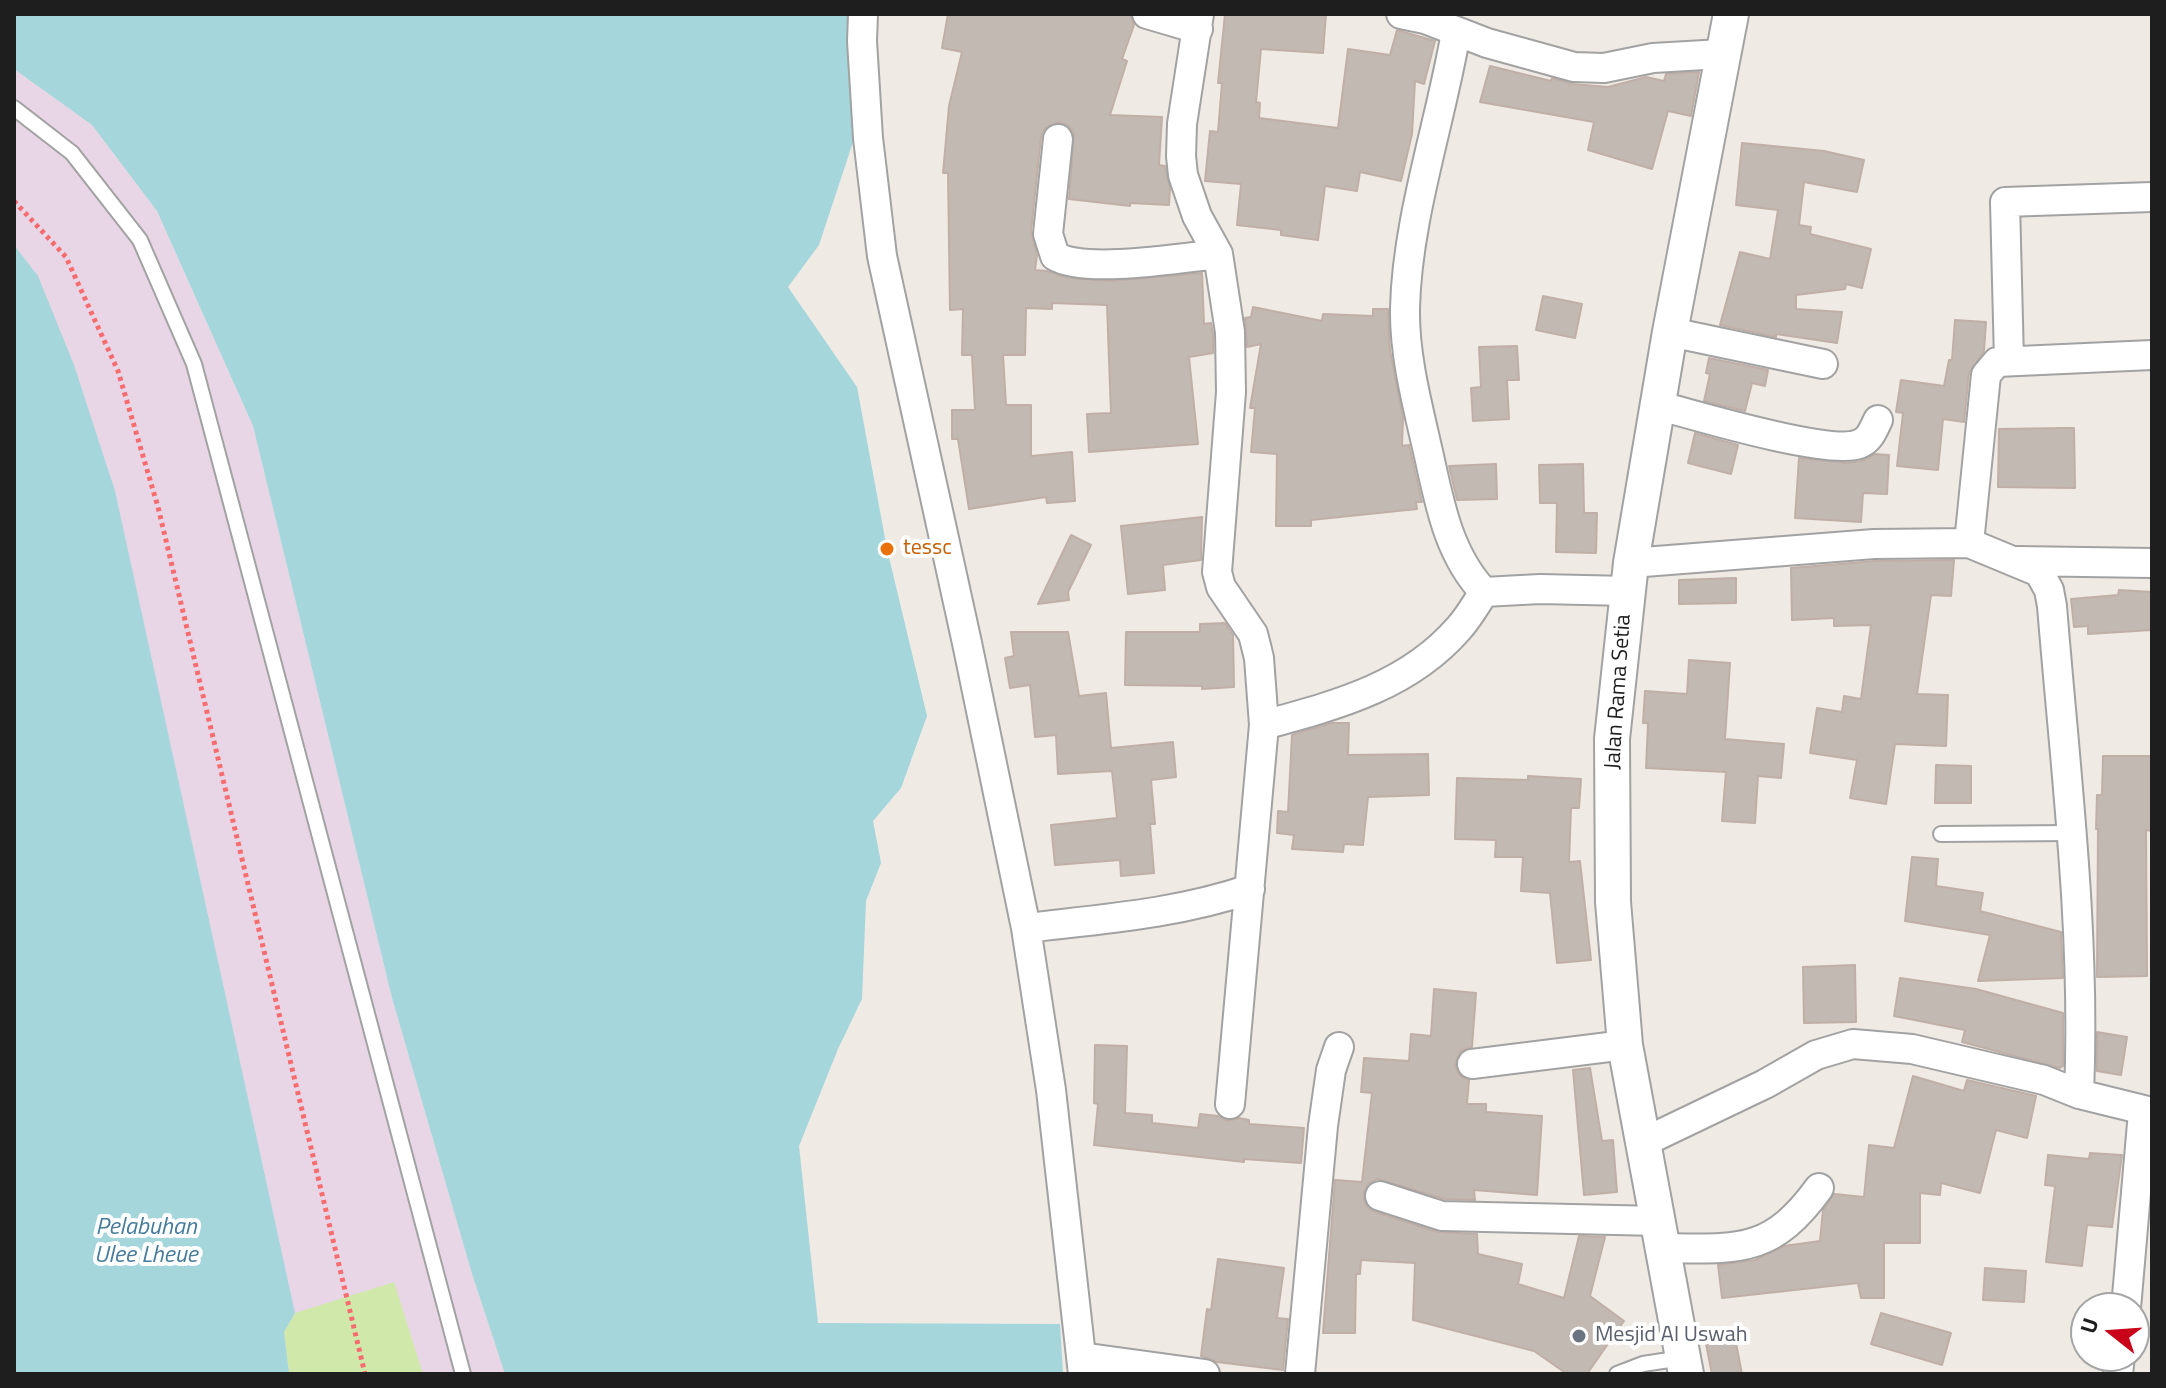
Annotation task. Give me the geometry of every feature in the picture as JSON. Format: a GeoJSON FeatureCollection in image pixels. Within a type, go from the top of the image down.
{"type":"FeatureCollection","features":[{"type":"Feature","properties":{"kind":"street"},"geometry":{"type":"LineString","coordinates":[[863,14],[868,138],[882,256],[1026,928],[1051,1090],[1082,1366],[1205,1374]]}},
{"type":"Feature","properties":{"kind":"street"},"geometry":{"type":"LineString","coordinates":[[1147,14],[1198,22],[1182,124],[1181,156],[1183,175],[1197,216],[1218,254],[1232,360],[1217,572],[1221,587],[1253,634],[1259,658],[1264,725],[1230,1104]]}},
{"type":"Feature","properties":{"kind":"street"},"geometry":{"type":"LineString","coordinates":[[1401,14],[1425,19],[1513,51],[1574,67],[1604,68],[1653,58],[1722,54]]}},
{"type":"Feature","properties":{"kind":"street","name":"Jalan Rama Setia"},"geometry":{"type":"LineString","coordinates":[[1684,1366],[1625,1045],[1613,902],[1612,739],[1629,577],[1657,405],[1731,14]]}},
{"type":"Feature","properties":{"kind":"street"},"geometry":{"type":"LineString","coordinates":[[1456,32],[1407,269],[1405,311],[1409,352],[1443,521],[1469,576],[1484,592],[1540,589],[1874,544],[1969,543],[2039,572],[2049,590],[2081,952],[2083,1019],[2079,1094]]}},
{"type":"Feature","properties":{"kind":"street"},"geometry":{"type":"LineString","coordinates":[[1058,139],[1048,234],[1055,256],[1070,263],[1094,265],[1218,254]]}},
{"type":"Feature","properties":{"kind":"street"},"geometry":{"type":"LineString","coordinates":[[2009,361],[2005,202],[2152,197]]}},
{"type":"Feature","properties":{"kind":"street"},"geometry":{"type":"LineString","coordinates":[[1670,332],[1823,364]]}},
{"type":"Feature","properties":{"kind":"street"},"geometry":{"type":"LineString","coordinates":[[1969,543],[1986,375],[1997,362],[2152,355]]}},
{"type":"Feature","properties":{"kind":"street"},"geometry":{"type":"LineString","coordinates":[[1657,405],[1788,439],[1833,446],[1857,445],[1866,440],[1878,420]]}},
{"type":"Feature","properties":{"kind":"street"},"geometry":{"type":"LineString","coordinates":[[2013,561],[2152,563]]}},
{"type":"Feature","properties":{"kind":"street"},"geometry":{"type":"LineString","coordinates":[[1264,725],[1337,704],[1379,688],[1409,672],[1460,627],[1484,592]]}},
{"type":"Feature","properties":{"kind":"street"},"geometry":{"type":"LineString","coordinates":[[1026,928],[1178,910],[1250,889]]}},
{"type":"Feature","properties":{"kind":"street"},"geometry":{"type":"LineString","coordinates":[[1644,1142],[1765,1084],[1816,1055],[1853,1044],[1912,1049],[2044,1080],[2079,1094],[2148,1112],[2128,1292]]}},
{"type":"Feature","properties":{"kind":"street"},"geometry":{"type":"LineString","coordinates":[[1472,1064],[1625,1045]]}},
{"type":"Feature","properties":{"kind":"street"},"geometry":{"type":"LineString","coordinates":[[1300,1374],[1323,1126],[1331,1070],[1339,1047]]}},
{"type":"Feature","properties":{"kind":"street"},"geometry":{"type":"LineString","coordinates":[[1380,1196],[1442,1216],[1660,1234],[1710,1249],[1755,1243],[1776,1234],[1793,1221],[1819,1188]]}},
{"type":"Feature","properties":{"kind":"lane"},"geometry":{"type":"LineString","coordinates":[[14,108],[72,153],[140,240],[194,364],[463,1374]]}},
{"type":"Feature","properties":{"kind":"lane"},"geometry":{"type":"LineString","coordinates":[[1941,834],[2071,833]]}},
{"type":"Feature","properties":{"kind":"lane"},"geometry":{"type":"LineString","coordinates":[[1617,1374],[1643,1364],[1684,1366]]}},
{"type":"Feature","properties":{"kind":"path"},"geometry":{"type":"LineString","coordinates":[[14,201],[66,257],[118,371],[161,522],[365,1374]]}},
{"type":"Feature","properties":{"kind":"shaded area"},"geometry":{"type":"Polygon","coordinates":[[[14,69],[92,125],[157,211],[253,426],[392,998],[472,1274],[505,1374],[14,1374],[14,69]]]}},
{"type":"Feature","properties":{"kind":"green space"},"geometry":{"type":"Polygon","coordinates":[[[394,1282],[423,1374],[289,1374],[284,1332],[295,1313],[394,1282]]]}},
{"type":"Feature","properties":{"kind":"water"},"geometry":{"type":"Polygon","coordinates":[[[14,14],[852,14],[855,136],[819,245],[788,287],[857,387],[887,549],[927,716],[901,788],[873,821],[881,863],[866,901],[862,999],[799,1146],[818,1323],[1060,1324],[1063,1374],[505,1374],[472,1274],[392,998],[253,426],[157,211],[92,125],[14,69],[14,14]]]}},
{"type":"Feature","properties":{"kind":"water","name":"Pelabuhan Ulee Lheue"},"geometry":{"type":"Polygon","coordinates":[[[14,245],[38,276],[74,365],[115,491],[295,1313],[284,1332],[289,1374],[14,1374],[14,245]]]}},
{"type":"Feature","properties":{"kind":"building"},"geometry":{"type":"Polygon","coordinates":[[[948,14],[1130,14],[1134,25],[1122,59],[1127,61],[1110,115],[1162,117],[1159,165],[1165,166],[1170,189],[1169,205],[1130,203],[1130,206],[1069,199],[1074,133],[1069,126],[1059,122],[1045,128],[1041,137],[1031,232],[1037,255],[1035,270],[1067,278],[1109,281],[1202,273],[1204,324],[1211,323],[1213,333],[1213,353],[1189,357],[1198,444],[1089,452],[1087,414],[1111,413],[1107,305],[1052,303],[1052,309],[1026,308],[1025,355],[1003,355],[1006,405],[1031,405],[1031,456],[1072,452],[1075,501],[1047,503],[1046,497],[969,509],[958,439],[952,439],[952,410],[975,410],[972,355],[962,355],[963,309],[950,310],[948,173],[943,173],[949,106],[962,52],[942,48],[948,14]]]}},
{"type":"Feature","properties":{"kind":"building"},"geometry":{"type":"Polygon","coordinates":[[[1225,14],[1326,14],[1323,53],[1261,49],[1256,102],[1260,103],[1259,118],[1338,128],[1348,49],[1390,55],[1397,30],[1435,41],[1424,84],[1415,81],[1412,134],[1401,181],[1360,172],[1357,191],[1325,186],[1318,240],[1281,235],[1281,230],[1237,225],[1241,184],[1205,181],[1210,131],[1218,132],[1222,83],[1218,83],[1225,14]]]}},
{"type":"Feature","properties":{"kind":"building"},"geometry":{"type":"Polygon","coordinates":[[[1490,66],[1551,81],[1552,78],[1573,84],[1608,87],[1646,77],[1664,81],[1666,74],[1699,72],[1691,116],[1668,111],[1652,169],[1588,150],[1594,122],[1480,102],[1490,66]]]}},
{"type":"Feature","properties":{"kind":"building"},"geometry":{"type":"Polygon","coordinates":[[[1742,143],[1824,151],[1864,160],[1857,192],[1804,182],[1799,225],[1811,227],[1810,234],[1871,249],[1862,288],[1846,284],[1845,289],[1796,295],[1796,309],[1842,312],[1837,343],[1776,334],[1776,337],[1720,325],[1740,252],[1770,259],[1778,210],[1736,205],[1742,143]]]}},
{"type":"Feature","properties":{"kind":"building"},"geometry":{"type":"Polygon","coordinates":[[[1543,296],[1582,304],[1575,338],[1536,330],[1543,296]]]}},
{"type":"Feature","properties":{"kind":"building"},"geometry":{"type":"Polygon","coordinates":[[[1253,307],[1322,321],[1323,314],[1373,316],[1373,309],[1388,309],[1390,350],[1403,418],[1402,446],[1409,445],[1422,502],[1416,502],[1417,509],[1311,520],[1311,526],[1276,526],[1277,454],[1251,452],[1255,408],[1250,408],[1261,344],[1247,347],[1245,318],[1251,317],[1253,307]]]}},
{"type":"Feature","properties":{"kind":"building"},"geometry":{"type":"Polygon","coordinates":[[[1955,320],[1986,322],[1984,351],[1969,373],[1964,422],[1943,419],[1938,470],[1897,466],[1903,413],[1896,412],[1901,380],[1944,386],[1949,360],[1952,360],[1955,320]]]}},
{"type":"Feature","properties":{"kind":"building"},"geometry":{"type":"Polygon","coordinates":[[[1517,346],[1519,380],[1507,380],[1509,419],[1473,421],[1471,388],[1481,387],[1479,347],[1517,346]]]}},
{"type":"Feature","properties":{"kind":"building"},"geometry":{"type":"Polygon","coordinates":[[[1709,358],[1768,370],[1765,386],[1752,383],[1745,411],[1704,401],[1710,374],[1706,373],[1709,358]]]}},
{"type":"Feature","properties":{"kind":"building"},"geometry":{"type":"Polygon","coordinates":[[[2074,428],[2075,488],[1998,487],[1999,429],[2074,428]]]}},
{"type":"Feature","properties":{"kind":"building"},"geometry":{"type":"Polygon","coordinates":[[[1695,433],[1738,445],[1731,474],[1688,463],[1695,433]]]}},
{"type":"Feature","properties":{"kind":"building"},"geometry":{"type":"Polygon","coordinates":[[[1875,454],[1889,455],[1887,494],[1863,493],[1861,522],[1795,518],[1799,458],[1846,463],[1862,461],[1875,454]]]}},
{"type":"Feature","properties":{"kind":"building"},"geometry":{"type":"Polygon","coordinates":[[[1496,464],[1497,499],[1457,500],[1449,466],[1496,464]]]}},
{"type":"Feature","properties":{"kind":"building"},"geometry":{"type":"Polygon","coordinates":[[[1583,464],[1584,513],[1597,513],[1596,553],[1556,552],[1557,503],[1540,503],[1539,465],[1583,464]]]}},
{"type":"Feature","properties":{"kind":"building"},"geometry":{"type":"Polygon","coordinates":[[[1202,517],[1201,560],[1163,565],[1165,590],[1128,594],[1121,526],[1202,517]]]}},
{"type":"Feature","properties":{"kind":"building"},"geometry":{"type":"Polygon","coordinates":[[[1071,535],[1091,545],[1068,592],[1069,600],[1038,604],[1071,535]]]}},
{"type":"Feature","properties":{"kind":"building"},"geometry":{"type":"Polygon","coordinates":[[[1954,560],[1951,596],[1931,595],[1917,694],[1948,695],[1946,746],[1895,744],[1886,804],[1850,798],[1857,760],[1810,753],[1817,708],[1842,712],[1844,696],[1861,699],[1871,625],[1834,626],[1834,618],[1792,620],[1791,568],[1875,561],[1954,560]]]}},
{"type":"Feature","properties":{"kind":"building"},"geometry":{"type":"Polygon","coordinates":[[[1736,578],[1736,603],[1679,604],[1679,580],[1736,578]]]}},
{"type":"Feature","properties":{"kind":"building"},"geometry":{"type":"Polygon","coordinates":[[[2119,590],[2152,592],[2152,630],[2088,634],[2088,626],[2074,627],[2071,599],[2118,595],[2119,590]]]}},
{"type":"Feature","properties":{"kind":"building"},"geometry":{"type":"Polygon","coordinates":[[[1225,623],[1233,635],[1234,687],[1202,689],[1202,686],[1125,685],[1126,632],[1200,632],[1200,624],[1225,623]]]}},
{"type":"Feature","properties":{"kind":"building"},"geometry":{"type":"Polygon","coordinates":[[[1011,632],[1068,632],[1079,696],[1106,693],[1111,748],[1173,742],[1176,777],[1151,780],[1155,824],[1150,824],[1154,873],[1121,876],[1120,860],[1055,865],[1051,825],[1117,818],[1112,771],[1058,774],[1056,735],[1035,737],[1030,685],[1010,688],[1005,658],[1014,656],[1011,632]]]}},
{"type":"Feature","properties":{"kind":"building"},"geometry":{"type":"Polygon","coordinates":[[[1689,660],[1730,663],[1725,739],[1784,744],[1781,778],[1758,776],[1755,823],[1722,821],[1726,772],[1646,768],[1648,723],[1643,723],[1645,691],[1687,694],[1689,660]]]}},
{"type":"Feature","properties":{"kind":"building"},"geometry":{"type":"Polygon","coordinates":[[[1332,723],[1349,723],[1348,755],[1428,754],[1429,795],[1368,797],[1363,845],[1344,844],[1343,852],[1292,849],[1294,835],[1277,833],[1278,811],[1288,812],[1292,735],[1332,723]]]}},
{"type":"Feature","properties":{"kind":"building"},"geometry":{"type":"Polygon","coordinates":[[[2103,756],[2152,756],[2152,831],[2146,830],[2147,976],[2097,977],[2096,829],[2097,795],[2102,795],[2103,756]]]}},
{"type":"Feature","properties":{"kind":"building"},"geometry":{"type":"Polygon","coordinates":[[[1936,765],[1971,766],[1971,803],[1935,803],[1936,765]]]}},
{"type":"Feature","properties":{"kind":"building"},"geometry":{"type":"Polygon","coordinates":[[[1528,776],[1581,779],[1579,808],[1571,808],[1569,862],[1580,861],[1591,960],[1557,963],[1550,893],[1521,891],[1523,857],[1495,857],[1496,840],[1455,839],[1457,778],[1528,780],[1528,776]]]}},
{"type":"Feature","properties":{"kind":"building"},"geometry":{"type":"Polygon","coordinates":[[[1912,857],[1938,859],[1936,886],[1983,893],[1980,911],[2061,932],[2063,978],[1978,981],[1990,935],[1905,921],[1912,857]]]}},
{"type":"Feature","properties":{"kind":"building"},"geometry":{"type":"Polygon","coordinates":[[[1855,965],[1856,1022],[1804,1023],[1803,967],[1855,965]]]}},
{"type":"Feature","properties":{"kind":"building"},"geometry":{"type":"Polygon","coordinates":[[[1900,978],[1976,989],[2063,1013],[2063,1066],[2060,1068],[1962,1042],[1965,1030],[1894,1016],[1900,978]]]}},
{"type":"Feature","properties":{"kind":"building"},"geometry":{"type":"Polygon","coordinates":[[[1434,989],[1476,993],[1472,1047],[1461,1051],[1455,1065],[1459,1075],[1469,1080],[1467,1104],[1486,1104],[1486,1112],[1542,1116],[1537,1195],[1474,1190],[1475,1200],[1445,1199],[1377,1179],[1368,1184],[1364,1200],[1368,1208],[1375,1212],[1437,1232],[1477,1234],[1478,1254],[1522,1264],[1518,1284],[1564,1298],[1579,1236],[1605,1237],[1590,1296],[1624,1321],[1587,1374],[1567,1374],[1534,1351],[1413,1320],[1415,1263],[1361,1260],[1360,1274],[1356,1274],[1355,1333],[1323,1333],[1335,1180],[1362,1182],[1372,1093],[1361,1092],[1364,1058],[1409,1061],[1411,1034],[1431,1036],[1434,989]]]}},
{"type":"Feature","properties":{"kind":"building"},"geometry":{"type":"Polygon","coordinates":[[[2097,1032],[2127,1037],[2121,1075],[2097,1071],[2097,1032]]]}},
{"type":"Feature","properties":{"kind":"building"},"geometry":{"type":"Polygon","coordinates":[[[1095,1045],[1127,1046],[1125,1113],[1152,1115],[1152,1123],[1198,1128],[1200,1114],[1218,1116],[1228,1121],[1239,1118],[1249,1120],[1249,1124],[1304,1128],[1301,1163],[1244,1159],[1244,1162],[1094,1145],[1098,1104],[1094,1103],[1095,1045]]]}},
{"type":"Feature","properties":{"kind":"building"},"geometry":{"type":"Polygon","coordinates":[[[1590,1068],[1602,1141],[1613,1140],[1617,1192],[1584,1195],[1573,1070],[1590,1068]]]}},
{"type":"Feature","properties":{"kind":"building"},"geometry":{"type":"Polygon","coordinates":[[[1913,1076],[1964,1091],[1967,1080],[2036,1096],[2027,1138],[1996,1130],[1980,1193],[1941,1183],[1940,1195],[1920,1193],[1920,1243],[1884,1243],[1884,1298],[1861,1298],[1858,1283],[1722,1298],[1718,1265],[1755,1260],[1784,1246],[1820,1241],[1823,1210],[1834,1194],[1864,1197],[1869,1145],[1894,1148],[1913,1076]]]}},
{"type":"Feature","properties":{"kind":"building"},"geometry":{"type":"Polygon","coordinates":[[[2090,1153],[2122,1155],[2112,1227],[2087,1225],[2082,1266],[2046,1262],[2055,1186],[2045,1185],[2048,1155],[2089,1159],[2090,1153]]]}},
{"type":"Feature","properties":{"kind":"building"},"geometry":{"type":"Polygon","coordinates":[[[1218,1259],[1284,1268],[1277,1318],[1288,1319],[1283,1370],[1217,1362],[1201,1356],[1218,1259]]]}},
{"type":"Feature","properties":{"kind":"building"},"geometry":{"type":"Polygon","coordinates":[[[1985,1268],[2026,1271],[2024,1302],[1983,1300],[1985,1268]]]}},
{"type":"Feature","properties":{"kind":"building"},"geometry":{"type":"Polygon","coordinates":[[[1881,1313],[1951,1333],[1942,1365],[1871,1344],[1881,1313]]]}},
{"type":"Feature","properties":{"kind":"building"},"geometry":{"type":"Polygon","coordinates":[[[1735,1338],[1742,1374],[1712,1374],[1706,1344],[1735,1338]]]}},
{"type":"Feature","properties":{"kind":"place","name":"tessc"},"geometry":{"type":"Point","coordinates":[887,549]}},
{"type":"Feature","properties":{"kind":"place","name":"Mesjid Al Uswah"},"geometry":{"type":"Point","coordinates":[1579,1336]}}]}
